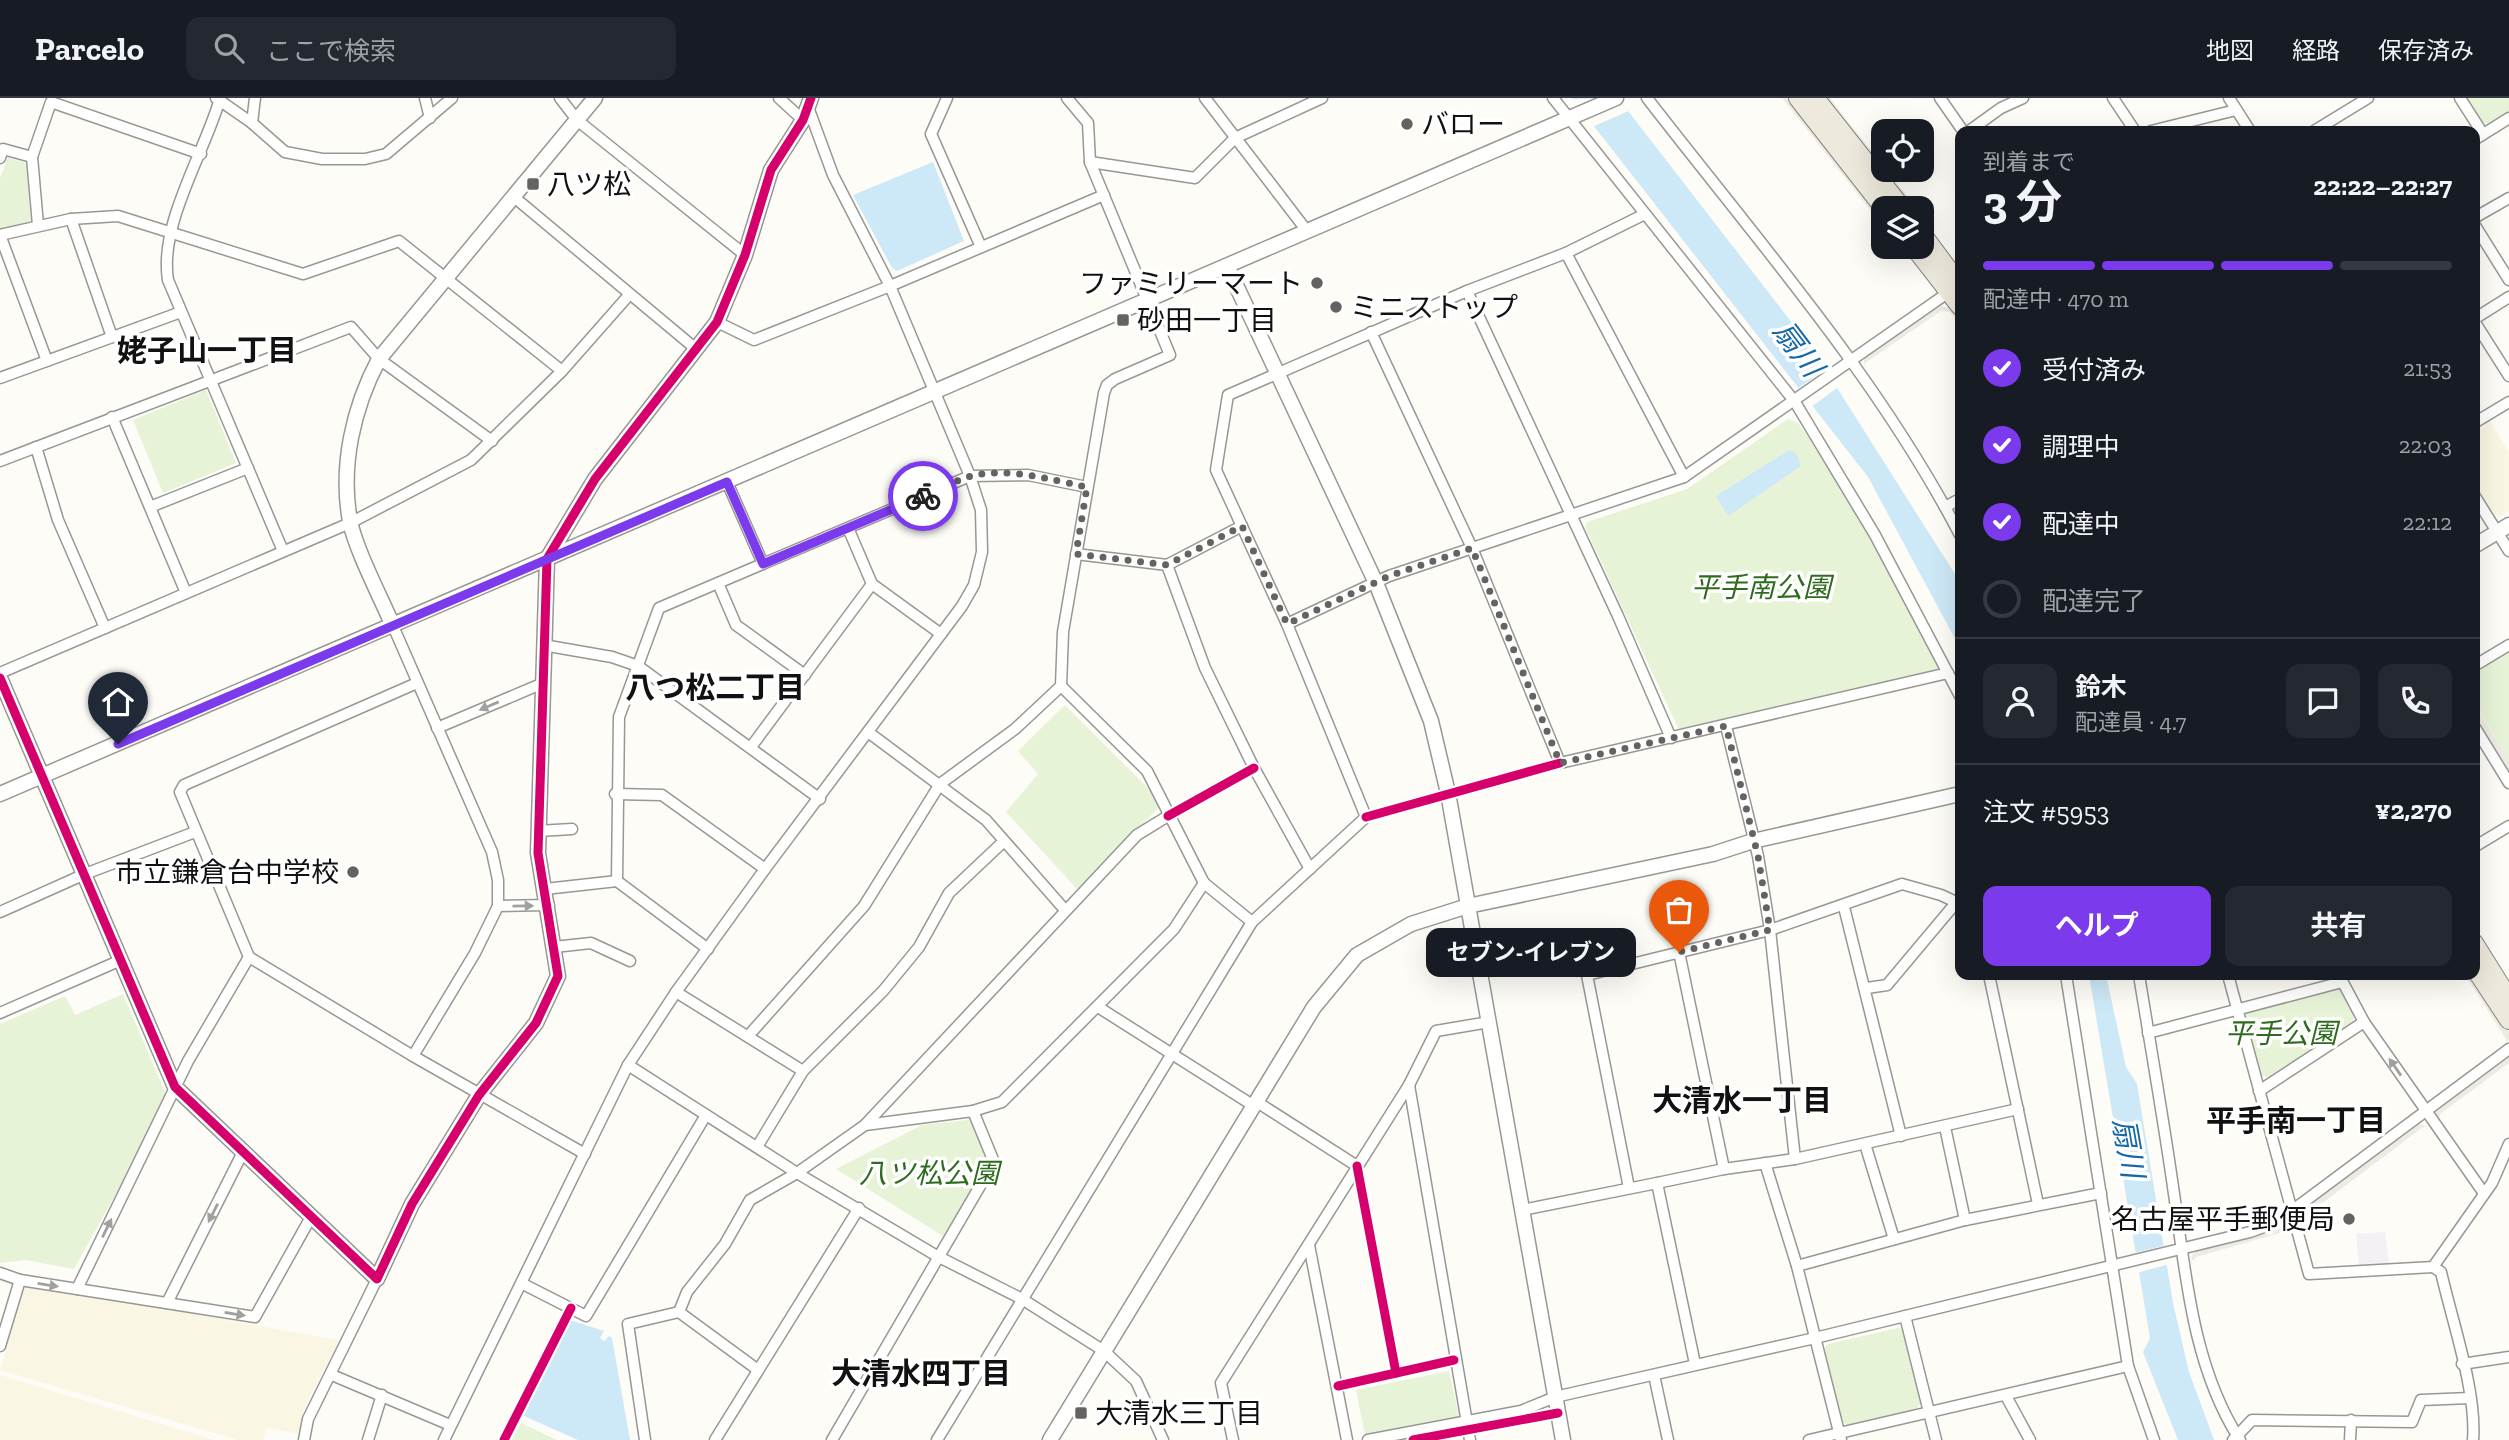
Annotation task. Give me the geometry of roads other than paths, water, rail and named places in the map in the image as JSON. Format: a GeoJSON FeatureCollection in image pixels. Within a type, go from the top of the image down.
{"type":"FeatureCollection","features":[{"type":"Feature","properties":{"kind":"main road"},"geometry":{"type":"LineString","coordinates":[[1798,98],[1875,196]]}},
{"type":"Feature","properties":{"kind":"main road"},"geometry":{"type":"LineString","coordinates":[[1815,98],[1893,196]]}},
{"type":"Feature","properties":{"kind":"main road"},"geometry":{"type":"LineString","coordinates":[[1934,255],[1955,292]]}},
{"type":"Feature","properties":{"kind":"main road"},"geometry":{"type":"LineString","coordinates":[[1925,259],[1955,293]]}},
{"type":"Feature","properties":{"kind":"main road"},"geometry":{"type":"LineString","coordinates":[[2480,953],[2509,999]]}},
{"type":"Feature","properties":{"kind":"main road"},"geometry":{"type":"LineString","coordinates":[[2480,976],[2509,1020]]}},
{"type":"Feature","properties":{"kind":"street"},"geometry":{"type":"LineString","coordinates":[[252,123],[255,98]]}},
{"type":"Feature","properties":{"kind":"street"},"geometry":{"type":"LineString","coordinates":[[425,98],[430,117]]}},
{"type":"Feature","properties":{"kind":"street"},"geometry":{"type":"LineString","coordinates":[[283,551],[181,312],[168,280],[165,262],[171,230],[201,154],[218,100],[252,123],[285,152],[322,159],[365,159],[386,154],[452,98]]}},
{"type":"Feature","properties":{"kind":"street"},"geometry":{"type":"LineString","coordinates":[[560,98],[577,120],[745,255]]}},
{"type":"Feature","properties":{"kind":"street"},"geometry":{"type":"LineString","coordinates":[[412,1056],[475,953],[498,906],[498,880],[492,852],[350,523],[347,472],[356,411],[379,359],[595,98]]}},
{"type":"Feature","properties":{"kind":"street"},"geometry":{"type":"LineString","coordinates":[[444,1440],[523,1284],[628,1065],[765,869],[962,606],[979,567],[983,533],[981,510],[937,391],[890,286],[833,175],[807,109],[779,98]]}},
{"type":"Feature","properties":{"kind":"street"},"geometry":{"type":"LineString","coordinates":[[947,98],[932,134],[981,247]]}},
{"type":"Feature","properties":{"kind":"street"},"geometry":{"type":"LineString","coordinates":[[749,1035],[864,906],[940,784],[1014,729],[1061,685],[1063,632],[1107,385],[1170,355],[1090,162],[1088,123],[1067,98]]}},
{"type":"Feature","properties":{"kind":"street"},"geometry":{"type":"LineString","coordinates":[[1205,98],[1307,231]]}},
{"type":"Feature","properties":{"kind":"street"},"geometry":{"type":"LineString","coordinates":[[1553,98],[1574,115],[1645,214],[1799,398],[1955,686]]}},
{"type":"Feature","properties":{"kind":"street"},"geometry":{"type":"LineString","coordinates":[[0,794],[1616,98]]}},
{"type":"Feature","properties":{"kind":"street"},"geometry":{"type":"LineString","coordinates":[[1647,98],[1851,359],[1903,434],[1955,526]]}},
{"type":"Feature","properties":{"kind":"street"},"geometry":{"type":"LineString","coordinates":[[1940,98],[1960,126]]}},
{"type":"Feature","properties":{"kind":"street"},"geometry":{"type":"LineString","coordinates":[[1976,126],[2001,108],[2023,98]]}},
{"type":"Feature","properties":{"kind":"street"},"geometry":{"type":"LineString","coordinates":[[2113,98],[2132,126]]}},
{"type":"Feature","properties":{"kind":"street"},"geometry":{"type":"LineString","coordinates":[[2228,98],[2247,126]]}},
{"type":"Feature","properties":{"kind":"street"},"geometry":{"type":"LineString","coordinates":[[2321,126],[2355,101],[2368,98]]}},
{"type":"Feature","properties":{"kind":"street"},"geometry":{"type":"LineString","coordinates":[[2460,98],[2474,126]]}},
{"type":"Feature","properties":{"kind":"street"},"geometry":{"type":"LineString","coordinates":[[1090,162],[1195,178],[1235,138],[1319,99]]}},
{"type":"Feature","properties":{"kind":"street"},"geometry":{"type":"LineString","coordinates":[[38,225],[32,157],[51,102],[201,154]]}},
{"type":"Feature","properties":{"kind":"street"},"geometry":{"type":"LineString","coordinates":[[304,1440],[308,1419],[332,1375],[412,1204],[480,1095],[536,1023],[558,976],[549,905],[538,853],[541,684],[547,559],[595,479],[717,322],[745,255],[771,170],[807,109]]}},
{"type":"Feature","properties":{"kind":"street"},"geometry":{"type":"LineString","coordinates":[[2171,126],[2236,110]]}},
{"type":"Feature","properties":{"kind":"street"},"geometry":{"type":"LineString","coordinates":[[2480,136],[2509,118]]}},
{"type":"Feature","properties":{"kind":"street"},"geometry":{"type":"LineString","coordinates":[[0,158],[3,149],[32,157]]}},
{"type":"Feature","properties":{"kind":"street"},"geometry":{"type":"LineString","coordinates":[[717,322],[754,340],[890,286],[1104,195]]}},
{"type":"Feature","properties":{"kind":"street"},"geometry":{"type":"LineString","coordinates":[[514,197],[696,349]]}},
{"type":"Feature","properties":{"kind":"street"},"geometry":{"type":"LineString","coordinates":[[2480,215],[2509,198]]}},
{"type":"Feature","properties":{"kind":"street"},"geometry":{"type":"LineString","coordinates":[[937,1440],[1252,922],[1366,817],[1287,624],[1216,470],[1228,395],[1468,290],[1566,253],[1645,214]]}},
{"type":"Feature","properties":{"kind":"street"},"geometry":{"type":"LineString","coordinates":[[47,361],[0,235],[71,219],[118,216],[171,230],[303,274],[399,241],[562,371]]}},
{"type":"Feature","properties":{"kind":"street"},"geometry":{"type":"LineString","coordinates":[[71,219],[112,337]]}},
{"type":"Feature","properties":{"kind":"street"},"geometry":{"type":"LineString","coordinates":[[2480,234],[2509,280]]}},
{"type":"Feature","properties":{"kind":"street"},"geometry":{"type":"LineString","coordinates":[[1566,253],[1684,477]]}},
{"type":"Feature","properties":{"kind":"street"},"geometry":{"type":"LineString","coordinates":[[1227,266],[1376,583],[1431,721],[1448,793],[1563,1440]]}},
{"type":"Feature","properties":{"kind":"street"},"geometry":{"type":"LineString","coordinates":[[1468,290],[1671,738]]}},
{"type":"Feature","properties":{"kind":"street"},"geometry":{"type":"LineString","coordinates":[[377,1279],[175,1087],[0,675],[350,523],[471,460],[562,371],[629,295]]}},
{"type":"Feature","properties":{"kind":"street"},"geometry":{"type":"LineString","coordinates":[[1287,624],[1376,583],[1684,477],[1851,359],[1955,295]]}},
{"type":"Feature","properties":{"kind":"street"},"geometry":{"type":"LineString","coordinates":[[2480,316],[2509,297]]}},
{"type":"Feature","properties":{"kind":"street"},"geometry":{"type":"LineString","coordinates":[[0,378],[181,312]]}},
{"type":"Feature","properties":{"kind":"street"},"geometry":{"type":"LineString","coordinates":[[0,461],[351,327],[379,359],[492,441]]}},
{"type":"Feature","properties":{"kind":"street"},"geometry":{"type":"LineString","coordinates":[[2480,330],[2509,376]]}},
{"type":"Feature","properties":{"kind":"street"},"geometry":{"type":"LineString","coordinates":[[1371,332],[1472,548],[1560,763],[1948,673]]}},
{"type":"Feature","properties":{"kind":"street"},"geometry":{"type":"LineString","coordinates":[[2480,419],[2509,402]]}},
{"type":"Feature","properties":{"kind":"street"},"geometry":{"type":"LineString","coordinates":[[112,417],[186,593]]}},
{"type":"Feature","properties":{"kind":"street"},"geometry":{"type":"LineString","coordinates":[[36,447],[58,520],[105,628]]}},
{"type":"Feature","properties":{"kind":"street"},"geometry":{"type":"LineString","coordinates":[[150,507],[248,468]]}},
{"type":"Feature","properties":{"kind":"street"},"geometry":{"type":"LineString","coordinates":[[617,881],[615,794],[618,717],[659,608],[970,476],[1028,475],[1087,487]]}},
{"type":"Feature","properties":{"kind":"street"},"geometry":{"type":"LineString","coordinates":[[727,482],[763,564]]}},
{"type":"Feature","properties":{"kind":"street"},"geometry":{"type":"LineString","coordinates":[[1945,507],[1955,502]]}},
{"type":"Feature","properties":{"kind":"street"},"geometry":{"type":"LineString","coordinates":[[2480,502],[2503,529],[2509,551]]}},
{"type":"Feature","properties":{"kind":"street"},"geometry":{"type":"LineString","coordinates":[[1076,554],[1167,565],[1242,526]]}},
{"type":"Feature","properties":{"kind":"street"},"geometry":{"type":"LineString","coordinates":[[848,528],[872,584],[941,634]]}},
{"type":"Feature","properties":{"kind":"street"},"geometry":{"type":"LineString","coordinates":[[2480,542],[2503,529]]}},
{"type":"Feature","properties":{"kind":"street"},"geometry":{"type":"LineString","coordinates":[[1167,565],[1205,668],[1254,768],[1310,869]]}},
{"type":"Feature","properties":{"kind":"street"},"geometry":{"type":"LineString","coordinates":[[718,583],[736,625],[805,674]]}},
{"type":"Feature","properties":{"kind":"street"},"geometry":{"type":"LineString","coordinates":[[751,747],[872,584]]}},
{"type":"Feature","properties":{"kind":"street"},"geometry":{"type":"LineString","coordinates":[[543,645],[612,657],[638,666],[820,799]]}},
{"type":"Feature","properties":{"kind":"street"},"geometry":{"type":"LineString","coordinates":[[2480,662],[2509,645]]}},
{"type":"Feature","properties":{"kind":"street"},"geometry":{"type":"LineString","coordinates":[[417,683],[184,785],[180,792],[249,957],[412,1056],[584,1154]]}},
{"type":"Feature","properties":{"kind":"street"},"geometry":{"type":"LineString","coordinates":[[438,728],[541,684]]}},
{"type":"Feature","properties":{"kind":"street"},"geometry":{"type":"LineString","coordinates":[[1061,685],[1147,771],[1204,883],[1252,922]]}},
{"type":"Feature","properties":{"kind":"street"},"geometry":{"type":"LineString","coordinates":[[1726,726],[1753,841],[1770,930],[1794,1159]]}},
{"type":"Feature","properties":{"kind":"street"},"geometry":{"type":"LineString","coordinates":[[868,732],[985,820],[1065,910]]}},
{"type":"Feature","properties":{"kind":"street"},"geometry":{"type":"LineString","coordinates":[[2480,736],[2509,783]]}},
{"type":"Feature","properties":{"kind":"street"},"geometry":{"type":"LineString","coordinates":[[615,794],[662,795],[765,869]]}},
{"type":"Feature","properties":{"kind":"street"},"geometry":{"type":"LineString","coordinates":[[1050,1440],[1314,1007],[1357,955],[1411,924],[1468,906],[1713,854],[1753,841],[1955,795]]}},
{"type":"Feature","properties":{"kind":"street"},"geometry":{"type":"LineString","coordinates":[[679,1312],[687,1292],[725,1244],[750,1200],[797,1173],[865,1125],[1137,835],[1168,816]]}},
{"type":"Feature","properties":{"kind":"street"},"geometry":{"type":"LineString","coordinates":[[2480,843],[2509,826]]}},
{"type":"Feature","properties":{"kind":"street"},"geometry":{"type":"LineString","coordinates":[[538,831],[572,829]]}},
{"type":"Feature","properties":{"kind":"street"},"geometry":{"type":"LineString","coordinates":[[0,912],[85,874],[195,832]]}},
{"type":"Feature","properties":{"kind":"street"},"geometry":{"type":"LineString","coordinates":[[757,1147],[803,1071],[883,991],[919,947],[949,893],[1003,842]]}},
{"type":"Feature","properties":{"kind":"street"},"geometry":{"type":"LineString","coordinates":[[545,889],[617,881],[708,949]]}},
{"type":"Feature","properties":{"kind":"street"},"geometry":{"type":"LineString","coordinates":[[865,1125],[973,1111],[1002,1102],[1174,929],[1204,883]]}},
{"type":"Feature","properties":{"kind":"street"},"geometry":{"type":"LineString","coordinates":[[1629,1188],[1587,975],[1770,930],[1902,884],[1955,902]]}},
{"type":"Feature","properties":{"kind":"street"},"geometry":{"type":"LineString","coordinates":[[498,906],[549,905]]}},
{"type":"Feature","properties":{"kind":"street"},"geometry":{"type":"LineString","coordinates":[[1844,906],[1867,988],[1901,1136]]}},
{"type":"Feature","properties":{"kind":"street"},"geometry":{"type":"LineString","coordinates":[[1867,988],[1886,985],[1955,907]]}},
{"type":"Feature","properties":{"kind":"street"},"geometry":{"type":"LineString","coordinates":[[554,947],[591,943],[630,961]]}},
{"type":"Feature","properties":{"kind":"street"},"geometry":{"type":"LineString","coordinates":[[1679,952],[1724,1169]]}},
{"type":"Feature","properties":{"kind":"street"},"geometry":{"type":"LineString","coordinates":[[77,1289],[175,1087],[249,957]]}},
{"type":"Feature","properties":{"kind":"street"},"geometry":{"type":"LineString","coordinates":[[0,1013],[121,960]]}},
{"type":"Feature","properties":{"kind":"street"},"geometry":{"type":"LineString","coordinates":[[1990,980],[2038,1204]]}},
{"type":"Feature","properties":{"kind":"street"},"geometry":{"type":"LineString","coordinates":[[2067,980],[2115,1265],[2128,1366],[2154,1440]]}},
{"type":"Feature","properties":{"kind":"street"},"geometry":{"type":"LineString","coordinates":[[2140,980],[2182,1248],[2202,1352],[2212,1387],[2236,1438],[2252,1420],[2412,1422],[2421,1400],[2470,1398]]}},
{"type":"Feature","properties":{"kind":"street"},"geometry":{"type":"LineString","coordinates":[[2229,980],[2309,1274],[2433,1267],[2441,1272],[2473,1412],[2473,1440]]}},
{"type":"Feature","properties":{"kind":"street"},"geometry":{"type":"LineString","coordinates":[[2148,1033],[2333,980]]}},
{"type":"Feature","properties":{"kind":"street"},"geometry":{"type":"LineString","coordinates":[[2341,980],[2364,1022],[2483,1192]]}},
{"type":"Feature","properties":{"kind":"street"},"geometry":{"type":"LineString","coordinates":[[677,992],[803,1071]]}},
{"type":"Feature","properties":{"kind":"street"},"geometry":{"type":"LineString","coordinates":[[1098,1007],[1357,1166]]}},
{"type":"Feature","properties":{"kind":"street"},"geometry":{"type":"LineString","coordinates":[[1233,1440],[1221,1383],[1409,1085],[1436,1031],[1489,1021]]}},
{"type":"Feature","properties":{"kind":"street"},"geometry":{"type":"LineString","coordinates":[[2259,1091],[2364,1022]]}},
{"type":"Feature","properties":{"kind":"street"},"geometry":{"type":"LineString","coordinates":[[1368,1440],[1521,1411],[1555,1397],[1815,1338],[2250,1232],[2272,1224],[2291,1211],[2509,1049]]}},
{"type":"Feature","properties":{"kind":"street"},"geometry":{"type":"LineString","coordinates":[[628,1065],[797,1173],[937,1256],[1022,1299],[1104,1351],[1136,1381],[1163,1440]]}},
{"type":"Feature","properties":{"kind":"street"},"geometry":{"type":"LineString","coordinates":[[1409,1085],[1470,1440]]}},
{"type":"Feature","properties":{"kind":"street"},"geometry":{"type":"LineString","coordinates":[[1522,1210],[1724,1169],[1794,1159],[1945,1127],[2018,1108]]}},
{"type":"Feature","properties":{"kind":"street"},"geometry":{"type":"LineString","coordinates":[[832,1440],[994,1162],[973,1111]]}},
{"type":"Feature","properties":{"kind":"street"},"geometry":{"type":"LineString","coordinates":[[523,1284],[586,1316],[706,1115]]}},
{"type":"Feature","properties":{"kind":"street"},"geometry":{"type":"LineString","coordinates":[[1945,1127],[1965,1220]]}},
{"type":"Feature","properties":{"kind":"street"},"geometry":{"type":"LineString","coordinates":[[1865,1144],[1894,1240]]}},
{"type":"Feature","properties":{"kind":"street"},"geometry":{"type":"LineString","coordinates":[[2433,1267],[2483,1192],[2492,1183],[2509,1144]]}},
{"type":"Feature","properties":{"kind":"street"},"geometry":{"type":"LineString","coordinates":[[167,1303],[243,1152]]}},
{"type":"Feature","properties":{"kind":"street"},"geometry":{"type":"LineString","coordinates":[[1765,1163],[1797,1266],[1840,1437]]}},
{"type":"Feature","properties":{"kind":"street"},"geometry":{"type":"LineString","coordinates":[[1657,1183],[1695,1364]]}},
{"type":"Feature","properties":{"kind":"street"},"geometry":{"type":"LineString","coordinates":[[1797,1266],[1965,1220],[2101,1193]]}},
{"type":"Feature","properties":{"kind":"street"},"geometry":{"type":"LineString","coordinates":[[715,1440],[859,1208]]}},
{"type":"Feature","properties":{"kind":"street"},"geometry":{"type":"LineString","coordinates":[[0,1273],[20,1280],[254,1317],[311,1217]]}},
{"type":"Feature","properties":{"kind":"street"},"geometry":{"type":"LineString","coordinates":[[1309,1245],[1347,1440]]}},
{"type":"Feature","properties":{"kind":"street"},"geometry":{"type":"LineString","coordinates":[[0,1346],[20,1280]]}},
{"type":"Feature","properties":{"kind":"street"},"geometry":{"type":"LineString","coordinates":[[645,1440],[628,1324],[679,1312],[758,1370]]}},
{"type":"Feature","properties":{"kind":"street"},"geometry":{"type":"LineString","coordinates":[[1905,1316],[1936,1440]]}},
{"type":"Feature","properties":{"kind":"street"},"geometry":{"type":"LineString","coordinates":[[2462,1364],[2509,1357]]}},
{"type":"Feature","properties":{"kind":"street"},"geometry":{"type":"LineString","coordinates":[[1809,1440],[1840,1437],[1929,1411],[2006,1396],[2128,1366]]}},
{"type":"Feature","properties":{"kind":"street"},"geometry":{"type":"LineString","coordinates":[[332,1375],[450,1425]]}},
{"type":"Feature","properties":{"kind":"street"},"geometry":{"type":"LineString","coordinates":[[1654,1375],[1668,1440]]}},
{"type":"Feature","properties":{"kind":"street"},"geometry":{"type":"LineString","coordinates":[[368,1440],[382,1395]]}},
{"type":"Feature","properties":{"kind":"street"},"geometry":{"type":"LineString","coordinates":[[2006,1396],[2030,1440]]}},
{"type":"Feature","properties":{"kind":"street"},"geometry":{"type":"LineString","coordinates":[[2350,1440],[2351,1420]]}},
{"type":"Feature","properties":{"kind":"water","name":"扇川"},"geometry":{"type":"Polygon","coordinates":[[[1572,98],[1618,98],[1813,350],[1955,574],[1955,639],[1868,477],[1572,98]]]}},
{"type":"Feature","properties":{"kind":"water"},"geometry":{"type":"Polygon","coordinates":[[[933,162],[964,241],[897,271],[892,268],[853,195],[933,162]]]}},
{"type":"Feature","properties":{"kind":"water"},"geometry":{"type":"Polygon","coordinates":[[[1789,450],[1796,453],[1801,466],[1728,516],[1716,496],[1789,450]]]}},
{"type":"Feature","properties":{"kind":"water","name":"扇川"},"geometry":{"type":"Polygon","coordinates":[[[2090,980],[2107,980],[2126,1067],[2137,1084],[2173,1303],[2189,1372],[2214,1440],[2178,1440],[2143,1352],[2150,1338],[2090,980]]]}},
{"type":"Feature","properties":{"kind":"water"},"geometry":{"type":"Polygon","coordinates":[[[570,1320],[604,1331],[600,1338],[604,1341],[609,1336],[612,1338],[630,1440],[578,1440],[522,1415],[570,1320]]]}},
{"type":"Feature","properties":{"kind":"place","name":"バロー"},"geometry":{"type":"Point","coordinates":[1407,124]}},
{"type":"Feature","properties":{"kind":"place","name":"八ツ松"},"geometry":{"type":"Point","coordinates":[533,184]}},
{"type":"Feature","properties":{"kind":"place","name":"ファミリーマート"},"geometry":{"type":"Point","coordinates":[1317,283]}},
{"type":"Feature","properties":{"kind":"place","name":"ミニストップ"},"geometry":{"type":"Point","coordinates":[1336,307]}},
{"type":"Feature","properties":{"kind":"place","name":"砂田一丁目"},"geometry":{"type":"Point","coordinates":[1123,320]}},
{"type":"Feature","properties":{"kind":"place","name":"市立鎌倉台中学校"},"geometry":{"type":"Point","coordinates":[353,872]}},
{"type":"Feature","properties":{"kind":"place","name":"セブン-イレブン"},"geometry":{"type":"Point","coordinates":[1679,952]}},
{"type":"Feature","properties":{"kind":"place","name":"名古屋平手郵便局"},"geometry":{"type":"Point","coordinates":[2349,1219]}},
{"type":"Feature","properties":{"kind":"place","name":"大清水三丁目"},"geometry":{"type":"Point","coordinates":[1081,1413]}},
{"type":"Feature","properties":{"kind":"district","name":"姥子山一丁目"},"geometry":{"type":"Point","coordinates":[207,351]}},
{"type":"Feature","properties":{"kind":"district","name":"八つ松二丁目"},"geometry":{"type":"Point","coordinates":[715,688]}},
{"type":"Feature","properties":{"kind":"district","name":"大清水一丁目"},"geometry":{"type":"Point","coordinates":[1742,1101]}},
{"type":"Feature","properties":{"kind":"district","name":"平手南一丁目"},"geometry":{"type":"Point","coordinates":[2296,1121]}},
{"type":"Feature","properties":{"kind":"district","name":"大清水四丁目"},"geometry":{"type":"Point","coordinates":[921,1374]}},
{"type":"Feature","properties":{"kind":"park label","name":"平手南公園"},"geometry":{"type":"Point","coordinates":[1761,587]}},
{"type":"Feature","properties":{"kind":"park label","name":"平手公園"},"geometry":{"type":"Point","coordinates":[2281,1033]}},
{"type":"Feature","properties":{"kind":"park label","name":"八ツ松公園"},"geometry":{"type":"Point","coordinates":[929,1173]}}]}
